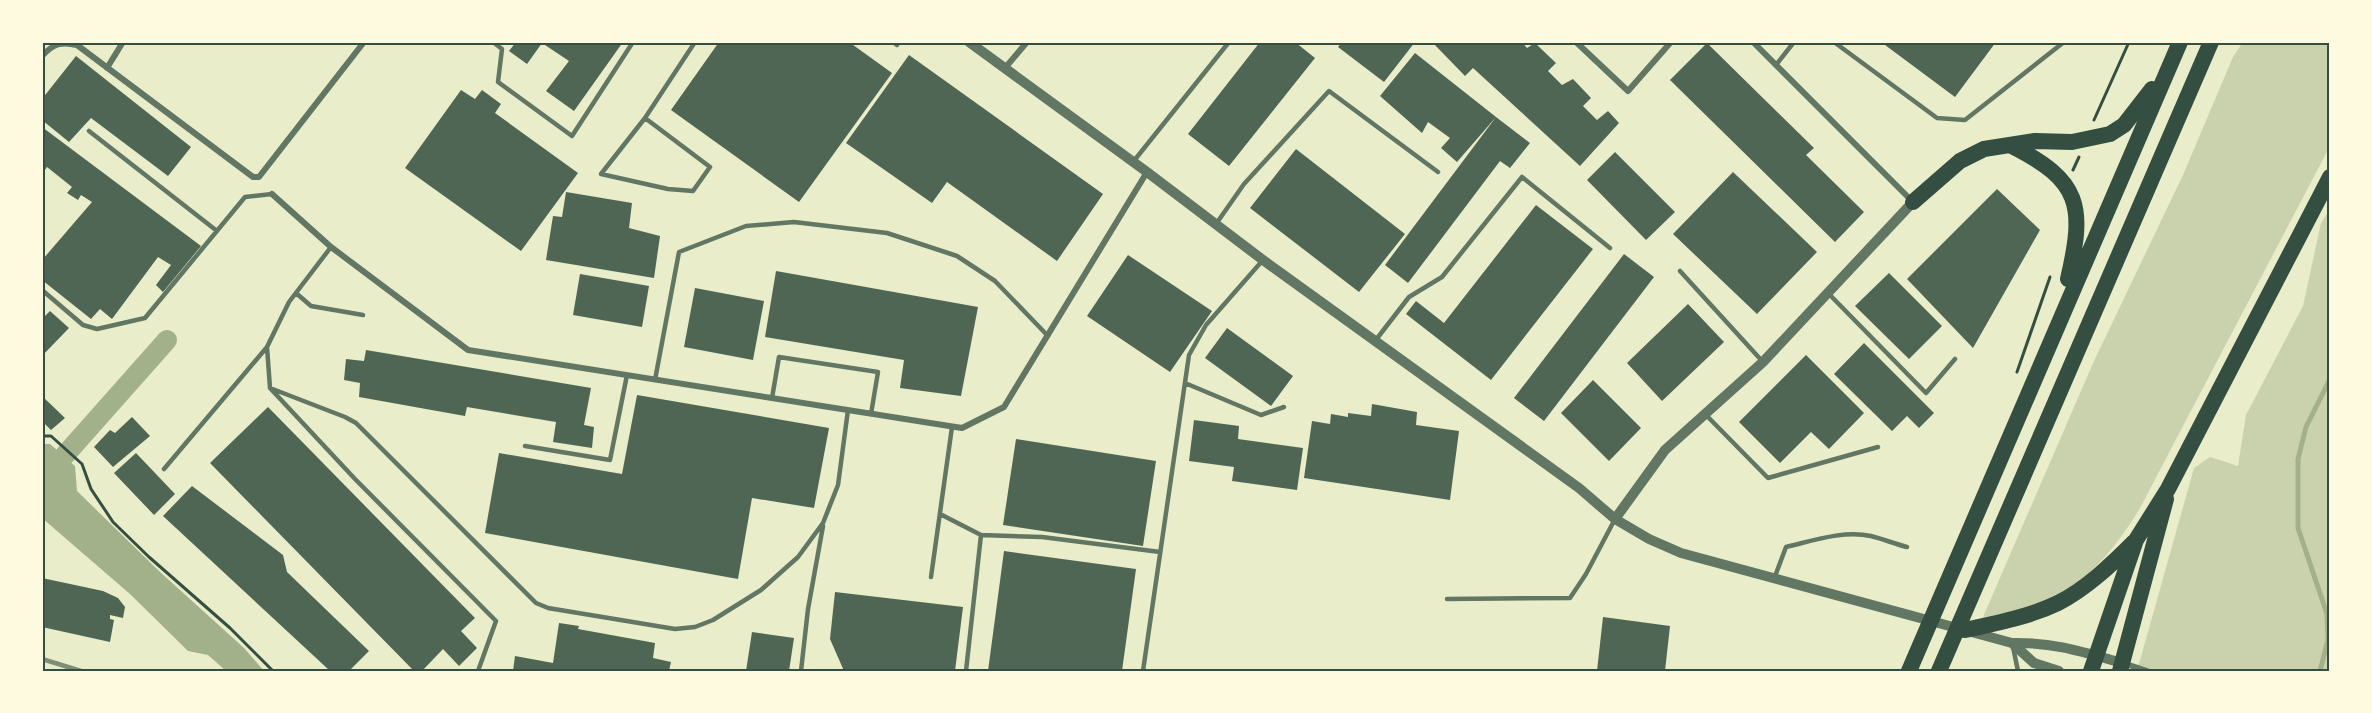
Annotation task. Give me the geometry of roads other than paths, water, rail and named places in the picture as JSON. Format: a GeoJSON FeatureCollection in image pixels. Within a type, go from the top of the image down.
{"type":"FeatureCollection","features":[{"type":"Feature","properties":{"kind":"highway"},"geometry":{"type":"LineString","coordinates":[[1909,671],[2180,42]]}},
{"type":"Feature","properties":{"kind":"highway"},"geometry":{"type":"LineString","coordinates":[[1939,671],[2208,48],[2220,42]]}},
{"type":"Feature","properties":{"kind":"highway"},"geometry":{"type":"LineString","coordinates":[[1913,202],[1960,160],[1984,149],[2035,141],[2072,142],[2110,134],[2124,125],[2168,70]]}},
{"type":"Feature","properties":{"kind":"highway"},"geometry":{"type":"LineString","coordinates":[[2012,146],[2057,173],[2067,185],[2075,205],[2077,220],[2074,254],[2060,318]]}},
{"type":"Feature","properties":{"kind":"highway"},"geometry":{"type":"LineString","coordinates":[[2093,663],[2136,540],[2168,489],[2330,177]]}},
{"type":"Feature","properties":{"kind":"highway"},"geometry":{"type":"LineString","coordinates":[[2121,667],[2160,528],[2168,489]]}},
{"type":"Feature","properties":{"kind":"highway"},"geometry":{"type":"LineString","coordinates":[[1965,630],[2035,613],[2060,602],[2082,588],[2136,540]]}},
{"type":"Feature","properties":{"kind":"street"},"geometry":{"type":"LineString","coordinates":[[107,68],[123,42]]}},
{"type":"Feature","properties":{"kind":"street"},"geometry":{"type":"LineString","coordinates":[[42,56],[53,45],[67,43],[77,45],[250,177],[259,177],[364,42]]}},
{"type":"Feature","properties":{"kind":"street"},"geometry":{"type":"LineString","coordinates":[[969,42],[1263,260],[1579,488],[1615,519],[1649,539],[1673,550],[1774,579],[2012,643],[2055,644],[2093,663],[2147,671]]}},
{"type":"Feature","properties":{"kind":"street"},"geometry":{"type":"LineString","coordinates":[[1005,68],[1027,42]]}},
{"type":"Feature","properties":{"kind":"street"},"geometry":{"type":"LineString","coordinates":[[1576,42],[1628,92],[1671,42]]}},
{"type":"Feature","properties":{"kind":"street"},"geometry":{"type":"LineString","coordinates":[[1615,519],[1665,450],[1763,362],[1913,202],[1753,42]]}},
{"type":"Feature","properties":{"kind":"street"},"geometry":{"type":"LineString","coordinates":[[272,194],[331,247],[468,350],[962,428],[1004,407],[1147,172]]}},
{"type":"Feature","properties":{"kind":"street"},"geometry":{"type":"LineString","coordinates":[[2012,643],[2034,663],[2059,671]]}},
{"type":"Feature","properties":{"kind":"lane"},"geometry":{"type":"LineString","coordinates":[[493,42],[502,49],[498,82],[572,136],[633,42]]}},
{"type":"Feature","properties":{"kind":"lane"},"geometry":{"type":"LineString","coordinates":[[645,118],[710,167],[693,190],[668,189],[601,174],[645,118],[695,42]]}},
{"type":"Feature","properties":{"kind":"lane"},"geometry":{"type":"LineString","coordinates":[[1133,162],[1229,42]]}},
{"type":"Feature","properties":{"kind":"lane"},"geometry":{"type":"LineString","coordinates":[[1776,65],[1794,42]]}},
{"type":"Feature","properties":{"kind":"lane"},"geometry":{"type":"LineString","coordinates":[[1834,42],[1937,118],[1965,120],[2064,42]]}},
{"type":"Feature","properties":{"kind":"lane"},"geometry":{"type":"LineString","coordinates":[[1216,224],[1244,184],[1329,91],[1438,172]]}},
{"type":"Feature","properties":{"kind":"lane"},"geometry":{"type":"LineString","coordinates":[[89,131],[217,231]]}},
{"type":"Feature","properties":{"kind":"lane"},"geometry":{"type":"LineString","coordinates":[[1375,341],[1409,297],[1442,277],[1522,177],[1610,248]]}},
{"type":"Feature","properties":{"kind":"lane"},"geometry":{"type":"LineString","coordinates":[[42,290],[83,325],[97,329],[145,318],[245,197],[272,194]]}},
{"type":"Feature","properties":{"kind":"lane"},"geometry":{"type":"LineString","coordinates":[[655,380],[680,252],[746,226],[794,222],[887,233],[957,256],[995,281],[1048,336]]}},
{"type":"Feature","properties":{"kind":"lane"},"geometry":{"type":"LineString","coordinates":[[164,469],[267,348],[289,302],[331,247]]}},
{"type":"Feature","properties":{"kind":"lane"},"geometry":{"type":"LineString","coordinates":[[1143,671],[1189,356],[1206,325],[1263,260]]}},
{"type":"Feature","properties":{"kind":"lane"},"geometry":{"type":"LineString","coordinates":[[1680,271],[1763,362]]}},
{"type":"Feature","properties":{"kind":"lane"},"geometry":{"type":"LineString","coordinates":[[296,293],[311,306],[363,315]]}},
{"type":"Feature","properties":{"kind":"lane"},"geometry":{"type":"LineString","coordinates":[[1827,293],[1926,393],[1955,359]]}},
{"type":"Feature","properties":{"kind":"lane"},"geometry":{"type":"LineString","coordinates":[[267,348],[270,388],[496,621],[478,671]]}},
{"type":"Feature","properties":{"kind":"lane"},"geometry":{"type":"LineString","coordinates":[[772,398],[779,357],[878,372],[871,414]]}},
{"type":"Feature","properties":{"kind":"lane"},"geometry":{"type":"LineString","coordinates":[[525,446],[610,460],[627,375]]}},
{"type":"Feature","properties":{"kind":"lane"},"geometry":{"type":"LineString","coordinates":[[1185,383],[1261,415],[1284,407]]}},
{"type":"Feature","properties":{"kind":"lane"},"geometry":{"type":"LineString","coordinates":[[270,388],[356,423],[529,598],[548,608],[666,629],[695,627],[713,620],[761,590],[798,557],[823,523]]}},
{"type":"Feature","properties":{"kind":"lane"},"geometry":{"type":"LineString","coordinates":[[801,671],[808,609],[823,523],[838,486],[848,410]]}},
{"type":"Feature","properties":{"kind":"lane"},"geometry":{"type":"LineString","coordinates":[[1706,415],[1768,478],[1878,447]]}},
{"type":"Feature","properties":{"kind":"lane"},"geometry":{"type":"LineString","coordinates":[[931,577],[952,427]]}},
{"type":"Feature","properties":{"kind":"lane"},"geometry":{"type":"LineString","coordinates":[[940,514],[981,536],[1042,537],[1160,552]]}},
{"type":"Feature","properties":{"kind":"lane"},"geometry":{"type":"LineString","coordinates":[[1447,599],[1570,598],[1586,574],[1615,519]]}},
{"type":"Feature","properties":{"kind":"lane"},"geometry":{"type":"LineString","coordinates":[[1774,579],[1786,547],[1848,534],[1869,536],[1907,547]]}},
{"type":"Feature","properties":{"kind":"lane"},"geometry":{"type":"LineString","coordinates":[[966,671],[981,536]]}},
{"type":"Feature","properties":{"kind":"lane"},"geometry":{"type":"LineString","coordinates":[[2012,643],[2018,671]]}},
{"type":"Feature","properties":{"kind":"waterway"},"geometry":{"type":"LineString","coordinates":[[42,481],[167,340]]}},
{"type":"Feature","properties":{"kind":"waterway"},"geometry":{"type":"LineString","coordinates":[[2320,671],[2328,640],[2327,614],[2298,528],[2298,459],[2306,427],[2330,379]]}},
{"type":"Feature","properties":{"kind":"railway"},"geometry":{"type":"LineString","coordinates":[[42,659],[81,671]]}}]}
